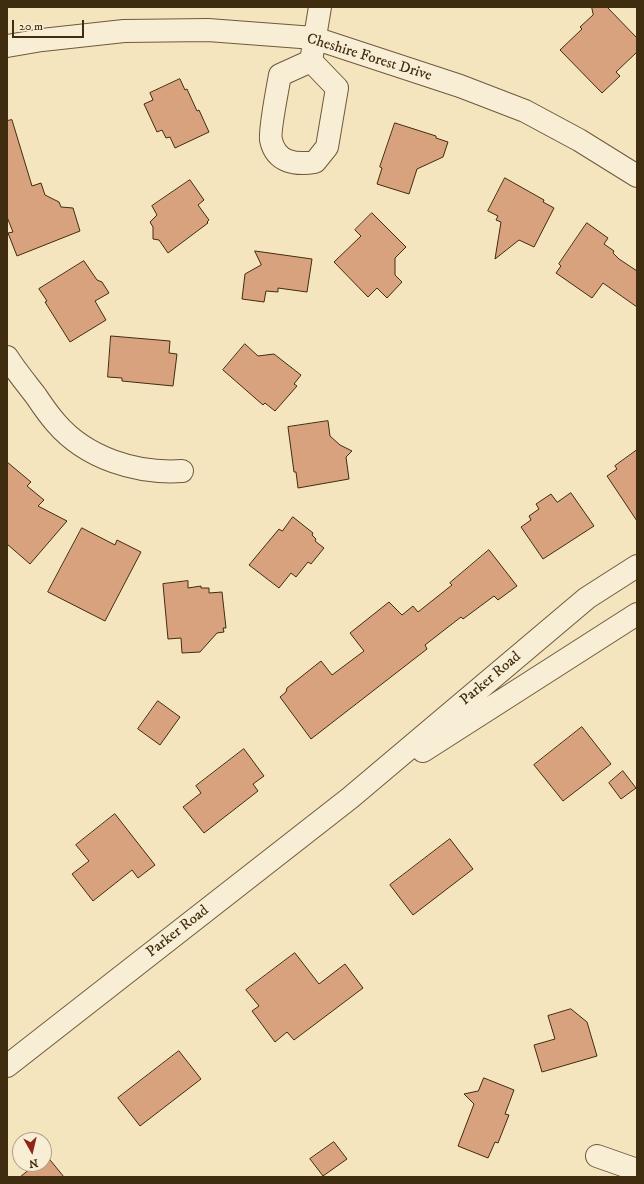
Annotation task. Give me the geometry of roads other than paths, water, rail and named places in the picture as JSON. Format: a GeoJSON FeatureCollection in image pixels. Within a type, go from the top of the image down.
{"type":"FeatureCollection","features":[{"type":"Feature","properties":{"kind":"street"},"geometry":{"type":"LineString","coordinates":[[311,61],[320,7]]}},
{"type":"Feature","properties":{"kind":"street","name":"Cheshire Forest Drive"},"geometry":{"type":"LineString","coordinates":[[7,46],[42,40],[124,31],[208,30],[314,38],[460,86],[525,111],[579,140],[637,176]]}},
{"type":"Feature","properties":{"kind":"street"},"geometry":{"type":"LineString","coordinates":[[7,356],[25,383],[56,423],[73,440],[95,454],[114,462],[142,469],[182,471]]}},
{"type":"Feature","properties":{"kind":"street","name":"Parker Road"},"geometry":{"type":"LineString","coordinates":[[7,1066],[350,798],[587,598],[637,566]]}},
{"type":"Feature","properties":{"kind":"street","name":"Parker Road"},"geometry":{"type":"LineString","coordinates":[[350,798],[637,614]]}},
{"type":"Feature","properties":{"kind":"street"},"geometry":{"type":"LineString","coordinates":[[596,1156],[637,1170]]}}]}
